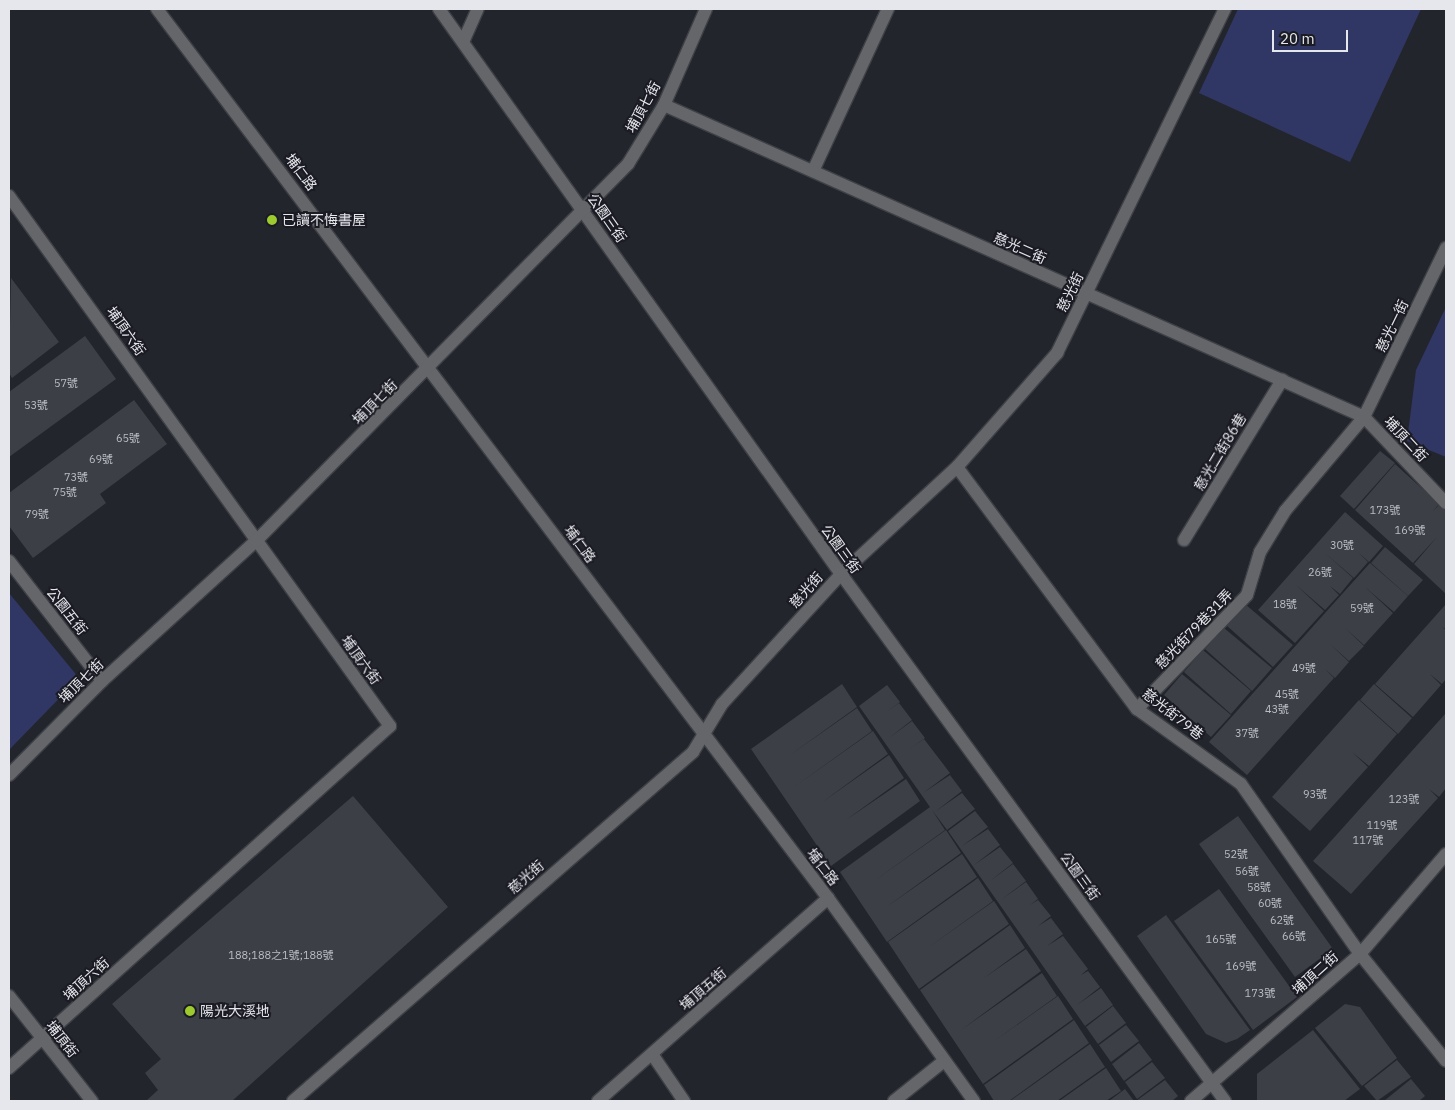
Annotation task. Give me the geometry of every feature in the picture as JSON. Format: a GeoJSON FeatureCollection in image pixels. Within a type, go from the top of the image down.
{"type":"FeatureCollection","features":[{"type":"Feature","properties":{"kind":"street","name":"埔仁路"},"geometry":{"type":"LineString","coordinates":[[157,9],[430,368],[702,734],[828,898],[974,1101]]}},
{"type":"Feature","properties":{"kind":"street","name":"公園三街"},"geometry":{"type":"LineString","coordinates":[[439,9],[841,574],[1226,1101]]}},
{"type":"Feature","properties":{"kind":"street"},"geometry":{"type":"LineString","coordinates":[[463,42],[478,9]]}},
{"type":"Feature","properties":{"kind":"street","name":"埔頂七街"},"geometry":{"type":"LineString","coordinates":[[9,775],[102,680],[256,541],[430,368],[628,164],[664,104],[706,9]]}},
{"type":"Feature","properties":{"kind":"street"},"geometry":{"type":"LineString","coordinates":[[813,171],[888,9]]}},
{"type":"Feature","properties":{"kind":"street","name":"慈光街"},"geometry":{"type":"LineString","coordinates":[[293,1101],[693,752],[702,734],[722,704],[841,574],[957,467],[1057,353],[1225,9]]}},
{"type":"Feature","properties":{"kind":"street","name":"慈光二街"},"geometry":{"type":"LineString","coordinates":[[664,104],[1364,417]]}},
{"type":"Feature","properties":{"kind":"street","name":"埔頂六街"},"geometry":{"type":"LineString","coordinates":[[9,196],[390,726],[9,1068]]}},
{"type":"Feature","properties":{"kind":"street","name":"慈光一街"},"geometry":{"type":"LineString","coordinates":[[1364,417],[1446,248]]}},
{"type":"Feature","properties":{"kind":"street","name":"慈光二街86巷"},"geometry":{"type":"LineString","coordinates":[[1184,540],[1282,380]]}},
{"type":"Feature","properties":{"kind":"street","name":"埔頂二街"},"geometry":{"type":"LineString","coordinates":[[1364,417],[1445,501]]}},
{"type":"Feature","properties":{"kind":"street","name":"慈光街79巷31弄"},"geometry":{"type":"LineString","coordinates":[[1137,709],[1248,595],[1260,552],[1285,511],[1364,417]]}},
{"type":"Feature","properties":{"kind":"street","name":"慈光街79巷"},"geometry":{"type":"LineString","coordinates":[[957,467],[1137,709],[1241,784],[1360,954],[1446,1061]]}},
{"type":"Feature","properties":{"kind":"street","name":"公園五街"},"geometry":{"type":"LineString","coordinates":[[9,561],[102,680]]}},
{"type":"Feature","properties":{"kind":"street","name":"埔頂二街"},"geometry":{"type":"LineString","coordinates":[[1191,1101],[1213,1084],[1360,954],[1446,854]]}},
{"type":"Feature","properties":{"kind":"street","name":"埔頂五街"},"geometry":{"type":"LineString","coordinates":[[598,1101],[828,898]]}},
{"type":"Feature","properties":{"kind":"street","name":"埔頂街"},"geometry":{"type":"LineString","coordinates":[[9,996],[92,1101]]}},
{"type":"Feature","properties":{"kind":"street"},"geometry":{"type":"LineString","coordinates":[[652,1054],[684,1101]]}},
{"type":"Feature","properties":{"kind":"street"},"geometry":{"type":"LineString","coordinates":[[894,1101],[944,1060]]}},
{"type":"Feature","properties":{"kind":"shaded area"},"geometry":{"type":"Polygon","coordinates":[[[1238,9],[1421,9],[1350,162],[1199,93],[1238,9]]]}},
{"type":"Feature","properties":{"kind":"shaded area"},"geometry":{"type":"Polygon","coordinates":[[[1446,307],[1446,457],[1407,441],[1416,370],[1446,307]]]}},
{"type":"Feature","properties":{"kind":"shaded area"},"geometry":{"type":"Polygon","coordinates":[[[9,593],[79,678],[9,750],[9,593]]]}},
{"type":"Feature","properties":{"kind":"building"},"geometry":{"type":"Polygon","coordinates":[[[11,278],[59,342],[12,378],[9,373],[11,278]]]}},
{"type":"Feature","properties":{"kind":"building"},"geometry":{"type":"Polygon","coordinates":[[[85,336],[116,379],[9,457],[9,392],[85,336]]]}},
{"type":"Feature","properties":{"kind":"building"},"geometry":{"type":"Polygon","coordinates":[[[134,400],[167,444],[100,494],[106,503],[33,558],[9,526],[9,493],[134,400]]]}},
{"type":"Feature","properties":{"kind":"building"},"geometry":{"type":"Polygon","coordinates":[[[1380,451],[1395,463],[1354,509],[1340,496],[1380,451]]]}},
{"type":"Feature","properties":{"kind":"building"},"geometry":{"type":"Polygon","coordinates":[[[1395,464],[1439,504],[1433,511],[1439,505],[1446,511],[1446,594],[1414,564],[1437,537],[1413,563],[1355,510],[1395,464]]]}},
{"type":"Feature","properties":{"kind":"building"},"geometry":{"type":"Polygon","coordinates":[[[1345,512],[1383,546],[1369,562],[1359,553],[1368,562],[1354,578],[1325,553],[1353,578],[1340,594],[1330,586],[1339,595],[1325,610],[1296,585],[1324,611],[1295,643],[1258,610],[1345,512]]]}},
{"type":"Feature","properties":{"kind":"building"},"geometry":{"type":"Polygon","coordinates":[[[1385,547],[1423,580],[1408,596],[1371,563],[1385,547]]]}},
{"type":"Feature","properties":{"kind":"building"},"geometry":{"type":"Polygon","coordinates":[[[1370,563],[1408,596],[1394,612],[1365,587],[1393,613],[1364,645],[1345,628],[1364,646],[1349,661],[1330,644],[1349,662],[1335,678],[1325,669],[1334,678],[1247,775],[1209,742],[1370,563]]]}},
{"type":"Feature","properties":{"kind":"building"},"geometry":{"type":"Polygon","coordinates":[[[1245,604],[1293,645],[1273,667],[1226,625],[1245,604]]]}},
{"type":"Feature","properties":{"kind":"building"},"geometry":{"type":"Polygon","coordinates":[[[1446,604],[1446,629],[1442,627],[1446,630],[1446,679],[1442,684],[1430,674],[1441,685],[1413,717],[1375,684],[1446,604]]]}},
{"type":"Feature","properties":{"kind":"building"},"geometry":{"type":"Polygon","coordinates":[[[1224,628],[1272,668],[1252,691],[1205,649],[1224,628]]]}},
{"type":"Feature","properties":{"kind":"building"},"geometry":{"type":"Polygon","coordinates":[[[1203,650],[1251,691],[1231,714],[1184,672],[1203,650]]]}},
{"type":"Feature","properties":{"kind":"building"},"geometry":{"type":"Polygon","coordinates":[[[1182,674],[1231,715],[1211,737],[1164,695],[1182,674]]]}},
{"type":"Feature","properties":{"kind":"building"},"geometry":{"type":"Polygon","coordinates":[[[842,684],[857,707],[790,755],[857,708],[872,731],[794,787],[873,731],[888,754],[821,803],[889,755],[904,778],[846,820],[906,779],[920,801],[831,866],[751,749],[842,684]]]}},
{"type":"Feature","properties":{"kind":"building"},"geometry":{"type":"Polygon","coordinates":[[[1374,684],[1412,718],[1398,734],[1360,700],[1374,684]]]}},
{"type":"Feature","properties":{"kind":"building"},"geometry":{"type":"Polygon","coordinates":[[[887,685],[900,702],[886,712],[899,703],[912,720],[889,738],[912,721],[925,738],[908,750],[924,739],[950,773],[923,793],[950,775],[962,791],[936,811],[962,793],[975,809],[947,830],[932,810],[945,830],[874,881],[946,830],[961,853],[885,908],[962,854],[977,877],[887,942],[840,872],[930,807],[859,706],[887,685]]]}},
{"type":"Feature","properties":{"kind":"building"},"geometry":{"type":"Polygon","coordinates":[[[1359,700],[1397,734],[1369,766],[1352,752],[1368,767],[1310,831],[1272,797],[1359,700]]]}},
{"type":"Feature","properties":{"kind":"building"},"geometry":{"type":"Polygon","coordinates":[[[1446,713],[1446,788],[1439,797],[1429,789],[1438,798],[1351,894],[1313,861],[1446,713]]]}},
{"type":"Feature","properties":{"kind":"building","name":"陽光大溪地"},"geometry":{"type":"Polygon","coordinates":[[[353,796],[448,907],[232,1101],[146,1101],[158,1090],[145,1073],[161,1059],[112,1004],[353,796]]]}},
{"type":"Feature","properties":{"kind":"building"},"geometry":{"type":"Polygon","coordinates":[[[975,811],[988,827],[962,846],[988,829],[1000,845],[974,865],[1000,847],[1013,863],[990,881],[1013,864],[1026,881],[1002,899],[1026,882],[1038,899],[1030,905],[1038,900],[1051,916],[1038,926],[1051,918],[1063,934],[1047,946],[1063,936],[1088,969],[1081,975],[1088,971],[1100,987],[1077,1005],[1101,988],[1113,1005],[1085,1026],[948,831],[975,811]]]}},
{"type":"Feature","properties":{"kind":"building"},"geometry":{"type":"Polygon","coordinates":[[[1238,816],[1333,949],[1295,977],[1199,844],[1238,816]]]}},
{"type":"Feature","properties":{"kind":"building"},"geometry":{"type":"Polygon","coordinates":[[[978,878],[993,901],[926,949],[994,901],[1009,924],[919,989],[888,942],[978,878]]]}},
{"type":"Feature","properties":{"kind":"building"},"geometry":{"type":"Polygon","coordinates":[[[1219,889],[1297,997],[1253,1030],[1174,921],[1219,889]]]}},
{"type":"Feature","properties":{"kind":"building"},"geometry":{"type":"Polygon","coordinates":[[[1166,915],[1250,1030],[1237,1039],[1226,1043],[1206,1034],[1137,936],[1166,915]]]}},
{"type":"Feature","properties":{"kind":"building"},"geometry":{"type":"Polygon","coordinates":[[[1010,925],[1025,948],[984,978],[1026,949],[1041,971],[961,1030],[1042,973],[1057,996],[990,1044],[1058,996],[1073,1019],[983,1084],[920,990],[1010,925]]]}},
{"type":"Feature","properties":{"kind":"building"},"geometry":{"type":"Polygon","coordinates":[[[1345,1004],[1360,1007],[1397,1058],[1362,1086],[1315,1028],[1345,1004]]]}},
{"type":"Feature","properties":{"kind":"building"},"geometry":{"type":"Polygon","coordinates":[[[1113,1006],[1126,1023],[1098,1044],[1086,1027],[1113,1006]]]}},
{"type":"Feature","properties":{"kind":"building"},"geometry":{"type":"Polygon","coordinates":[[[1074,1020],[1089,1043],[1009,1101],[994,1101],[984,1085],[1074,1020]]]}},
{"type":"Feature","properties":{"kind":"building"},"geometry":{"type":"Polygon","coordinates":[[[1126,1025],[1139,1041],[1111,1062],[1099,1045],[1126,1025]]]}},
{"type":"Feature","properties":{"kind":"building"},"geometry":{"type":"Polygon","coordinates":[[[1313,1030],[1360,1089],[1344,1101],[1257,1101],[1257,1074],[1313,1030]]]}},
{"type":"Feature","properties":{"kind":"building"},"geometry":{"type":"Polygon","coordinates":[[[1139,1043],[1152,1060],[1124,1081],[1112,1064],[1139,1043]]]}},
{"type":"Feature","properties":{"kind":"building"},"geometry":{"type":"Polygon","coordinates":[[[1090,1044],[1105,1067],[1057,1101],[1010,1101],[1090,1044]]]}},
{"type":"Feature","properties":{"kind":"building"},"geometry":{"type":"Polygon","coordinates":[[[1397,1060],[1411,1077],[1377,1101],[1364,1086],[1397,1060]]]}},
{"type":"Feature","properties":{"kind":"building"},"geometry":{"type":"Polygon","coordinates":[[[1152,1062],[1165,1078],[1137,1099],[1125,1082],[1152,1062]]]}},
{"type":"Feature","properties":{"kind":"building"},"geometry":{"type":"Polygon","coordinates":[[[1106,1068],[1121,1091],[1106,1101],[1059,1101],[1106,1068]]]}},
{"type":"Feature","properties":{"kind":"building"},"geometry":{"type":"Polygon","coordinates":[[[1411,1079],[1425,1096],[1419,1101],[1384,1101],[1411,1079]]]}},
{"type":"Feature","properties":{"kind":"building"},"geometry":{"type":"Polygon","coordinates":[[[1165,1080],[1178,1096],[1172,1101],[1136,1101],[1165,1080]]]}},
{"type":"Feature","properties":{"kind":"building"},"geometry":{"type":"Polygon","coordinates":[[[1125,1089],[1134,1101],[1109,1101],[1125,1089]]]}},
{"type":"Feature","properties":{"kind":"place","name":"已讀不悔書屋"},"geometry":{"type":"Point","coordinates":[272,220]}},
{"type":"Feature","properties":{"kind":"place","name":"陽光大溪地"},"geometry":{"type":"Point","coordinates":[190,1011]}}]}
